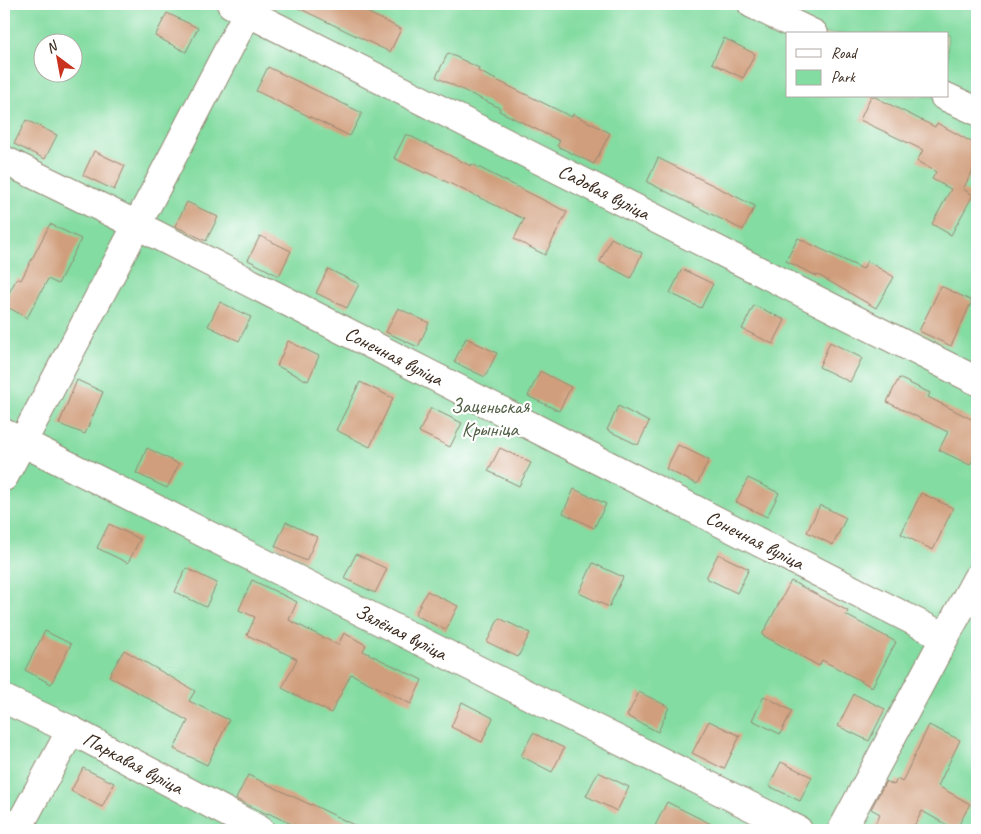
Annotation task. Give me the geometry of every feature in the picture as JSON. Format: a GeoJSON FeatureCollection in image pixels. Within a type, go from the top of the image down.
{"type":"FeatureCollection","features":[{"type":"Feature","properties":{"kind":"street"},"geometry":{"type":"LineString","coordinates":[[752,4],[810,32]]}},
{"type":"Feature","properties":{"kind":"street"},"geometry":{"type":"LineString","coordinates":[[4,477],[13,438],[137,225],[243,6]]}},
{"type":"Feature","properties":{"kind":"street","name":"Садовая вуліца"},"geometry":{"type":"LineString","coordinates":[[243,6],[977,381]]}},
{"type":"Feature","properties":{"kind":"street"},"geometry":{"type":"LineString","coordinates":[[948,98],[977,111]]}},
{"type":"Feature","properties":{"kind":"street","name":"Сонечная вуліца"},"geometry":{"type":"LineString","coordinates":[[4,160],[137,225],[944,637]]}},
{"type":"Feature","properties":{"kind":"street","name":"Зялёная вуліца"},"geometry":{"type":"LineString","coordinates":[[13,438],[798,830]]}},
{"type":"Feature","properties":{"kind":"street"},"geometry":{"type":"LineString","coordinates":[[842,830],[977,578]]}},
{"type":"Feature","properties":{"kind":"street","name":"Паркавая вуліца"},"geometry":{"type":"LineString","coordinates":[[4,699],[71,730],[251,828]]}},
{"type":"Feature","properties":{"kind":"street"},"geometry":{"type":"LineString","coordinates":[[17,830],[71,730]]}},
{"type":"Feature","properties":{"kind":"green space","name":"Заценьская Крыніца"},"geometry":{"type":"Polygon","coordinates":[[[4,4],[977,4],[977,830],[4,830],[4,4]]]}},
{"type":"Feature","properties":{"kind":"building"},"geometry":{"type":"Polygon","coordinates":[[[290,4],[351,4],[401,29],[390,52],[290,4]]]}},
{"type":"Feature","properties":{"kind":"building"},"geometry":{"type":"Polygon","coordinates":[[[167,13],[198,28],[186,52],[155,36],[167,13]]]}},
{"type":"Feature","properties":{"kind":"building"},"geometry":{"type":"Polygon","coordinates":[[[724,38],[755,54],[743,78],[712,63],[724,38]]]}},
{"type":"Feature","properties":{"kind":"building"},"geometry":{"type":"Polygon","coordinates":[[[448,53],[479,68],[478,71],[572,117],[573,114],[610,133],[594,164],[557,146],[560,141],[499,111],[500,108],[436,77],[448,53]]]}},
{"type":"Feature","properties":{"kind":"building"},"geometry":{"type":"Polygon","coordinates":[[[268,67],[362,113],[350,136],[256,91],[268,67]]]}},
{"type":"Feature","properties":{"kind":"building"},"geometry":{"type":"Polygon","coordinates":[[[870,98],[877,98],[935,127],[937,123],[977,145],[977,163],[963,189],[973,195],[951,235],[932,224],[951,189],[932,179],[936,172],[917,161],[923,150],[860,120],[870,98]]]}},
{"type":"Feature","properties":{"kind":"building"},"geometry":{"type":"Polygon","coordinates":[[[26,120],[57,135],[45,159],[14,144],[26,120]]]}},
{"type":"Feature","properties":{"kind":"building"},"geometry":{"type":"Polygon","coordinates":[[[406,134],[471,166],[472,164],[567,212],[545,255],[514,239],[524,219],[394,158],[406,134]]]}},
{"type":"Feature","properties":{"kind":"building"},"geometry":{"type":"Polygon","coordinates":[[[94,151],[125,166],[114,190],[83,175],[94,151]]]}},
{"type":"Feature","properties":{"kind":"building"},"geometry":{"type":"Polygon","coordinates":[[[658,158],[755,206],[743,230],[647,182],[658,158]]]}},
{"type":"Feature","properties":{"kind":"building"},"geometry":{"type":"Polygon","coordinates":[[[187,202],[218,217],[206,241],[175,226],[187,202]]]}},
{"type":"Feature","properties":{"kind":"building"},"geometry":{"type":"Polygon","coordinates":[[[50,224],[81,239],[58,284],[48,279],[27,318],[4,305],[4,302],[17,278],[21,280],[50,224]]]}},
{"type":"Feature","properties":{"kind":"building"},"geometry":{"type":"Polygon","coordinates":[[[260,236],[291,251],[279,276],[248,260],[260,236]]]}},
{"type":"Feature","properties":{"kind":"building"},"geometry":{"type":"Polygon","coordinates":[[[611,238],[642,253],[631,278],[600,262],[611,238]]]}},
{"type":"Feature","properties":{"kind":"building"},"geometry":{"type":"Polygon","coordinates":[[[798,238],[863,269],[867,261],[894,277],[876,308],[818,275],[786,261],[798,238]]]}},
{"type":"Feature","properties":{"kind":"building"},"geometry":{"type":"Polygon","coordinates":[[[328,269],[359,284],[347,308],[316,293],[328,269]]]}},
{"type":"Feature","properties":{"kind":"building"},"geometry":{"type":"Polygon","coordinates":[[[682,269],[713,284],[701,308],[670,293],[682,269]]]}},
{"type":"Feature","properties":{"kind":"building"},"geometry":{"type":"Polygon","coordinates":[[[941,286],[972,301],[951,346],[919,331],[941,286]]]}},
{"type":"Feature","properties":{"kind":"building"},"geometry":{"type":"Polygon","coordinates":[[[220,302],[251,317],[239,341],[208,326],[220,302]]]}},
{"type":"Feature","properties":{"kind":"building"},"geometry":{"type":"Polygon","coordinates":[[[754,305],[785,320],[773,344],[742,329],[754,305]]]}},
{"type":"Feature","properties":{"kind":"building"},"geometry":{"type":"Polygon","coordinates":[[[398,308],[429,323],[418,347],[386,332],[398,308]]]}},
{"type":"Feature","properties":{"kind":"building"},"geometry":{"type":"Polygon","coordinates":[[[466,338],[497,353],[485,377],[454,362],[466,338]]]}},
{"type":"Feature","properties":{"kind":"building"},"geometry":{"type":"Polygon","coordinates":[[[288,341],[319,356],[308,381],[277,366],[288,341]]]}},
{"type":"Feature","properties":{"kind":"building"},"geometry":{"type":"Polygon","coordinates":[[[830,342],[862,358],[850,382],[819,367],[830,342]]]}},
{"type":"Feature","properties":{"kind":"building"},"geometry":{"type":"Polygon","coordinates":[[[540,371],[571,387],[559,411],[528,396],[540,371]]]}},
{"type":"Feature","properties":{"kind":"building"},"geometry":{"type":"Polygon","coordinates":[[[899,378],[930,393],[928,397],[977,422],[977,452],[970,465],[939,450],[948,432],[887,402],[899,378]]]}},
{"type":"Feature","properties":{"kind":"building"},"geometry":{"type":"Polygon","coordinates":[[[77,380],[103,392],[85,434],[59,424],[77,380]]]}},
{"type":"Feature","properties":{"kind":"building"},"geometry":{"type":"Polygon","coordinates":[[[360,382],[393,398],[370,447],[336,430],[360,382]]]}},
{"type":"Feature","properties":{"kind":"building"},"geometry":{"type":"Polygon","coordinates":[[[618,406],[649,422],[638,445],[607,430],[618,406]]]}},
{"type":"Feature","properties":{"kind":"building"},"geometry":{"type":"Polygon","coordinates":[[[431,408],[462,423],[450,447],[419,432],[431,408]]]}},
{"type":"Feature","properties":{"kind":"building"},"geometry":{"type":"Polygon","coordinates":[[[678,445],[709,460],[697,484],[666,469],[678,445]]]}},
{"type":"Feature","properties":{"kind":"building"},"geometry":{"type":"Polygon","coordinates":[[[147,448],[179,464],[167,488],[136,473],[147,448]]]}},
{"type":"Feature","properties":{"kind":"building"},"geometry":{"type":"Polygon","coordinates":[[[500,448],[531,463],[519,486],[488,471],[500,448]]]}},
{"type":"Feature","properties":{"kind":"building"},"geometry":{"type":"Polygon","coordinates":[[[748,478],[779,493],[767,517],[736,502],[748,478]]]}},
{"type":"Feature","properties":{"kind":"building"},"geometry":{"type":"Polygon","coordinates":[[[574,489],[606,504],[594,528],[563,513],[574,489]]]}},
{"type":"Feature","properties":{"kind":"building"},"geometry":{"type":"Polygon","coordinates":[[[921,493],[953,508],[933,550],[901,534],[921,493]]]}},
{"type":"Feature","properties":{"kind":"building"},"geometry":{"type":"Polygon","coordinates":[[[820,505],[846,518],[833,545],[807,532],[820,505]]]}},
{"type":"Feature","properties":{"kind":"building"},"geometry":{"type":"Polygon","coordinates":[[[286,522],[317,537],[306,561],[275,546],[286,522]]]}},
{"type":"Feature","properties":{"kind":"building"},"geometry":{"type":"Polygon","coordinates":[[[109,524],[140,539],[128,563],[97,548],[109,524]]]}},
{"type":"Feature","properties":{"kind":"building"},"geometry":{"type":"Polygon","coordinates":[[[356,554],[387,569],[375,593],[344,578],[356,554]]]}},
{"type":"Feature","properties":{"kind":"building"},"geometry":{"type":"Polygon","coordinates":[[[718,554],[749,569],[737,593],[706,578],[718,554]]]}},
{"type":"Feature","properties":{"kind":"building"},"geometry":{"type":"Polygon","coordinates":[[[593,563],[623,577],[609,607],[579,593],[593,563]]]}},
{"type":"Feature","properties":{"kind":"building"},"geometry":{"type":"Polygon","coordinates":[[[186,568],[217,583],[206,607],[175,592],[186,568]]]}},
{"type":"Feature","properties":{"kind":"building"},"geometry":{"type":"Polygon","coordinates":[[[252,580],[297,602],[289,620],[338,645],[344,633],[366,645],[363,651],[422,680],[411,704],[351,674],[331,713],[282,688],[297,659],[247,635],[255,617],[239,610],[252,580]]]}},
{"type":"Feature","properties":{"kind":"building"},"geometry":{"type":"Polygon","coordinates":[[[791,581],[848,611],[846,615],[896,642],[872,687],[822,660],[819,666],[762,635],[791,581]]]}},
{"type":"Feature","properties":{"kind":"building"},"geometry":{"type":"Polygon","coordinates":[[[427,591],[458,606],[446,630],[415,615],[427,591]]]}},
{"type":"Feature","properties":{"kind":"building"},"geometry":{"type":"Polygon","coordinates":[[[499,618],[530,633],[518,657],[487,642],[499,618]]]}},
{"type":"Feature","properties":{"kind":"building"},"geometry":{"type":"Polygon","coordinates":[[[45,631],[71,644],[51,684],[25,670],[45,631]]]}},
{"type":"Feature","properties":{"kind":"building"},"geometry":{"type":"Polygon","coordinates":[[[124,650],[195,691],[189,701],[229,720],[207,765],[174,749],[188,721],[109,676],[124,650]]]}},
{"type":"Feature","properties":{"kind":"building"},"geometry":{"type":"Polygon","coordinates":[[[639,692],[669,707],[658,732],[627,716],[639,692]]]}},
{"type":"Feature","properties":{"kind":"building"},"geometry":{"type":"Polygon","coordinates":[[[854,694],[885,709],[869,741],[838,726],[854,694]]]}},
{"type":"Feature","properties":{"kind":"building"},"geometry":{"type":"Polygon","coordinates":[[[764,696],[792,711],[780,734],[752,720],[764,696]]]}},
{"type":"Feature","properties":{"kind":"building"},"geometry":{"type":"Polygon","coordinates":[[[462,702],[493,718],[482,742],[451,727],[462,702]]]}},
{"type":"Feature","properties":{"kind":"building"},"geometry":{"type":"Polygon","coordinates":[[[709,721],[740,736],[724,769],[692,753],[709,721]]]}},
{"type":"Feature","properties":{"kind":"building"},"geometry":{"type":"Polygon","coordinates":[[[929,725],[960,740],[938,786],[970,804],[956,830],[922,811],[912,830],[872,830],[880,814],[871,809],[886,781],[894,785],[897,779],[902,782],[929,725]]]}},
{"type":"Feature","properties":{"kind":"building"},"geometry":{"type":"Polygon","coordinates":[[[533,733],[564,748],[552,772],[521,756],[533,733]]]}},
{"type":"Feature","properties":{"kind":"building"},"geometry":{"type":"Polygon","coordinates":[[[781,762],[812,777],[800,801],[769,786],[781,762]]]}},
{"type":"Feature","properties":{"kind":"building"},"geometry":{"type":"Polygon","coordinates":[[[83,768],[114,783],[102,807],[71,791],[83,768]]]}},
{"type":"Feature","properties":{"kind":"building"},"geometry":{"type":"Polygon","coordinates":[[[598,772],[629,787],[617,811],[586,796],[598,772]]]}},
{"type":"Feature","properties":{"kind":"building"},"geometry":{"type":"Polygon","coordinates":[[[248,775],[364,830],[304,830],[267,814],[236,799],[248,775]]]}},
{"type":"Feature","properties":{"kind":"building"},"geometry":{"type":"Polygon","coordinates":[[[667,802],[723,830],[653,830],[667,802]]]}}]}
